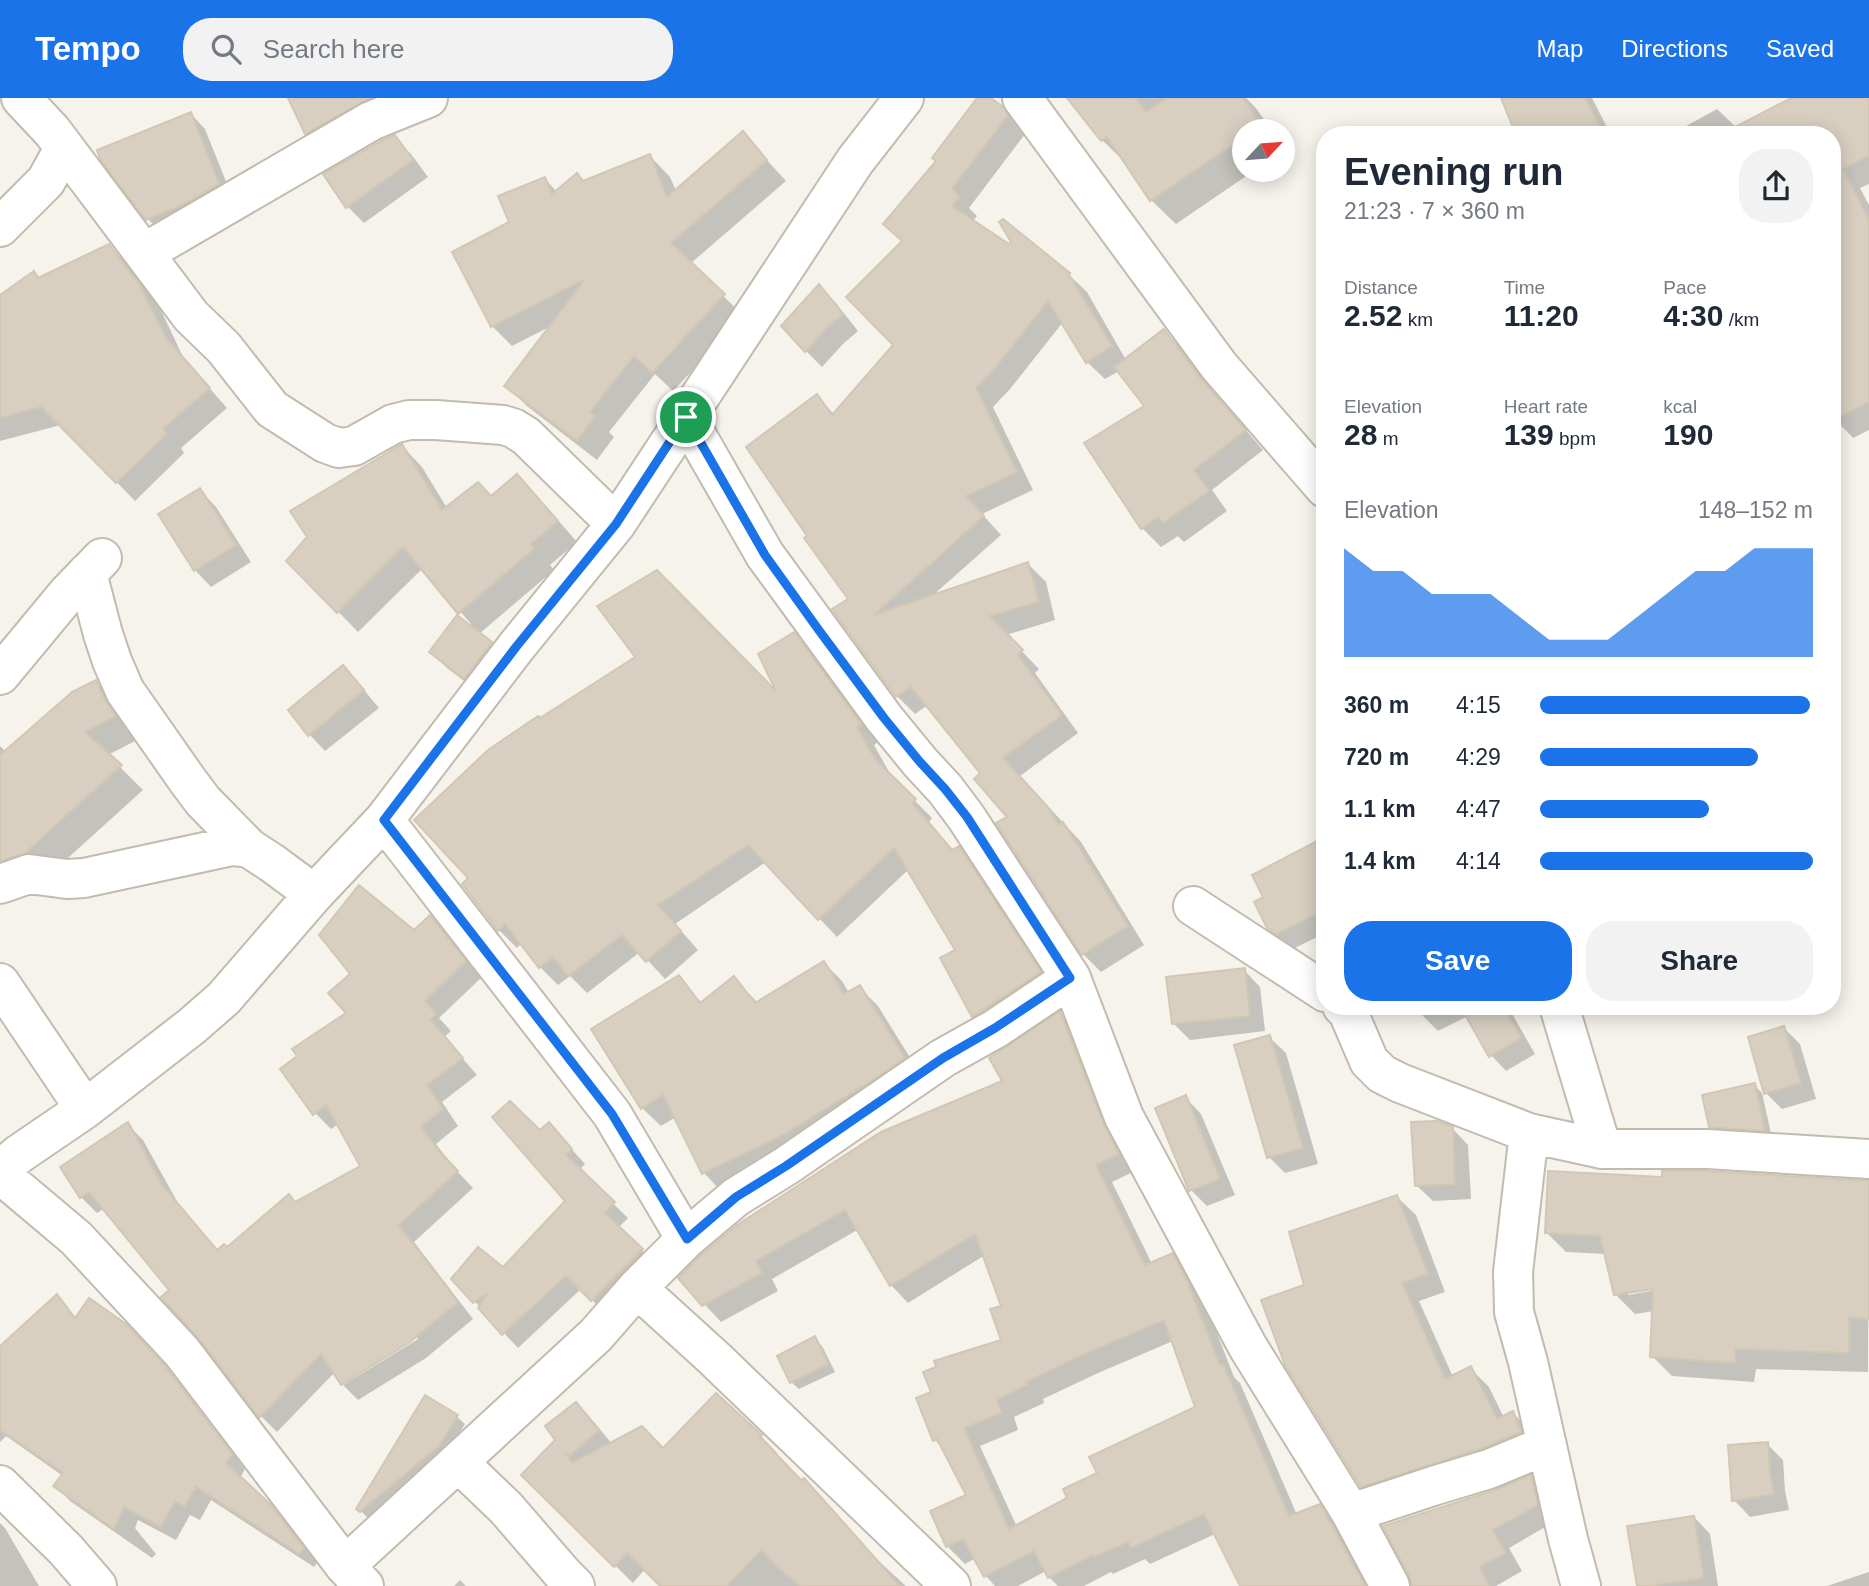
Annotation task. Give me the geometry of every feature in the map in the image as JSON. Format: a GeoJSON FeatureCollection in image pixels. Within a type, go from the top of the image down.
{"type":"FeatureCollection","features":[{"type":"Feature","properties":{"kind":"street"},"geometry":{"type":"LineString","coordinates":[[144,253],[371,121],[428,98]]}},
{"type":"Feature","properties":{"kind":"street"},"geometry":{"type":"LineString","coordinates":[[904,98],[855,161],[616,524],[516,647],[384,820],[314,894],[224,998],[192,1027],[85,1109],[5,1162],[182,1352],[354,1576],[458,1462],[596,1335],[637,1288],[687,1239],[736,1197],[786,1166],[943,1058],[995,1028],[1070,978]]}},
{"type":"Feature","properties":{"kind":"street"},"geometry":{"type":"LineString","coordinates":[[1022,98],[1219,366],[1316,478]]}},
{"type":"Feature","properties":{"kind":"street"},"geometry":{"type":"LineString","coordinates":[[29,101],[191,316],[224,348],[272,409],[325,443],[339,448],[354,446],[393,424],[409,420],[503,425],[513,428],[526,436],[616,524]]}},
{"type":"Feature","properties":{"kind":"street"},"geometry":{"type":"LineString","coordinates":[[0,227],[46,181],[64,148]]}},
{"type":"Feature","properties":{"kind":"street"},"geometry":{"type":"LineString","coordinates":[[686,417],[765,555],[884,718],[967,817],[1070,978],[1124,1117],[1248,1347],[1351,1513],[1390,1586]]}},
{"type":"Feature","properties":{"kind":"street"},"geometry":{"type":"LineString","coordinates":[[0,675],[96,563],[103,634],[125,691],[204,801],[249,848],[314,894]]}},
{"type":"Feature","properties":{"kind":"street"},"geometry":{"type":"LineString","coordinates":[[384,820],[612,1114],[687,1239]]}},
{"type":"Feature","properties":{"kind":"street"},"geometry":{"type":"LineString","coordinates":[[0,884],[29,874],[67,879],[84,878],[232,846],[249,848]]}},
{"type":"Feature","properties":{"kind":"street"},"geometry":{"type":"LineString","coordinates":[[1194,906],[1316,986]]}},
{"type":"Feature","properties":{"kind":"street"},"geometry":{"type":"LineString","coordinates":[[0,983],[85,1109]]}},
{"type":"Feature","properties":{"kind":"street"},"geometry":{"type":"LineString","coordinates":[[1349,1015],[1369,1061],[1382,1074],[1529,1133],[1602,1149],[1707,1149],[1869,1159]]}},
{"type":"Feature","properties":{"kind":"street"},"geometry":{"type":"LineString","coordinates":[[1562,1015],[1602,1149]]}},
{"type":"Feature","properties":{"kind":"street"},"geometry":{"type":"LineString","coordinates":[[1529,1133],[1513,1272],[1514,1312],[1581,1586]]}},
{"type":"Feature","properties":{"kind":"street"},"geometry":{"type":"LineString","coordinates":[[637,1288],[714,1357],[951,1586]]}},
{"type":"Feature","properties":{"kind":"street"},"geometry":{"type":"LineString","coordinates":[[1351,1513],[1489,1469],[1547,1446]]}},
{"type":"Feature","properties":{"kind":"street"},"geometry":{"type":"LineString","coordinates":[[458,1462],[506,1508],[575,1586]]}},
{"type":"Feature","properties":{"kind":"street"},"geometry":{"type":"LineString","coordinates":[[0,1485],[66,1550],[97,1586]]}},
{"type":"Feature","properties":{"kind":"building"},"geometry":{"type":"Polygon","coordinates":[[[288,98],[368,98],[368,99],[305,134],[288,98]]]}},
{"type":"Feature","properties":{"kind":"building"},"geometry":{"type":"Polygon","coordinates":[[[977,98],[991,98],[1003,107],[1008,115],[952,189],[960,197],[952,206],[1009,244],[1011,242],[999,222],[1003,219],[1070,273],[1112,346],[1086,363],[1048,301],[993,371],[976,388],[1017,472],[966,496],[984,516],[874,615],[1028,562],[1039,602],[990,616],[1023,650],[1018,655],[1062,715],[1003,758],[1047,806],[1059,825],[1063,822],[1128,926],[1082,955],[996,823],[1007,817],[974,779],[980,773],[911,687],[896,697],[832,609],[848,599],[804,538],[807,536],[746,447],[817,394],[832,415],[893,345],[846,297],[902,241],[883,224],[936,161],[932,158],[977,98]]]}},
{"type":"Feature","properties":{"kind":"building"},"geometry":{"type":"Polygon","coordinates":[[[1067,98],[1136,98],[1146,112],[1167,98],[1243,98],[1257,119],[1232,119],[1232,145],[1150,201],[1107,137],[1101,141],[1067,98]]]}},
{"type":"Feature","properties":{"kind":"building"},"geometry":{"type":"Polygon","coordinates":[[[1501,98],[1585,98],[1599,126],[1512,126],[1501,98]]]}},
{"type":"Feature","properties":{"kind":"building"},"geometry":{"type":"Polygon","coordinates":[[[1791,98],[1869,98],[1869,156],[1843,169],[1869,220],[1869,402],[1841,416],[1841,126],[1737,126],[1791,98]]]}},
{"type":"Feature","properties":{"kind":"building"},"geometry":{"type":"Polygon","coordinates":[[[191,112],[219,184],[182,205],[146,220],[100,159],[97,150],[191,112]]]}},
{"type":"Feature","properties":{"kind":"building"},"geometry":{"type":"Polygon","coordinates":[[[743,131],[767,160],[671,243],[725,294],[652,373],[634,356],[590,412],[595,416],[577,441],[504,386],[585,279],[491,327],[452,252],[509,222],[498,196],[545,177],[552,194],[577,173],[583,181],[650,154],[667,197],[743,131]]]}},
{"type":"Feature","properties":{"kind":"building"},"geometry":{"type":"Polygon","coordinates":[[[395,135],[413,160],[346,208],[323,174],[395,135]]]}},
{"type":"Feature","properties":{"kind":"building"},"geometry":{"type":"Polygon","coordinates":[[[109,244],[139,284],[166,338],[210,388],[163,429],[167,434],[116,483],[41,407],[0,418],[0,295],[34,271],[38,278],[109,244]]]}},
{"type":"Feature","properties":{"kind":"building"},"geometry":{"type":"Polygon","coordinates":[[[819,284],[843,314],[805,352],[781,326],[819,284]]]}},
{"type":"Feature","properties":{"kind":"building"},"geometry":{"type":"Polygon","coordinates":[[[1164,329],[1201,379],[1246,430],[1194,470],[1209,491],[1163,523],[1158,517],[1141,529],[1084,443],[1144,406],[1114,367],[1164,329]]]}},
{"type":"Feature","properties":{"kind":"building"},"geometry":{"type":"Polygon","coordinates":[[[402,444],[442,510],[478,482],[491,496],[517,474],[558,521],[531,544],[535,548],[458,614],[403,547],[337,613],[286,561],[307,537],[290,511],[402,444]]]}},
{"type":"Feature","properties":{"kind":"building"},"geometry":{"type":"Polygon","coordinates":[[[200,488],[236,545],[194,571],[158,514],[200,488]]]}},
{"type":"Feature","properties":{"kind":"building"},"geometry":{"type":"Polygon","coordinates":[[[657,570],[776,691],[758,654],[794,632],[861,724],[857,727],[875,759],[916,799],[912,803],[952,850],[959,846],[1041,972],[972,1017],[940,958],[955,950],[894,848],[818,920],[748,845],[658,905],[681,931],[646,962],[622,935],[568,976],[553,957],[539,968],[505,924],[498,931],[462,884],[468,878],[414,820],[488,750],[635,657],[597,606],[657,570]]]}},
{"type":"Feature","properties":{"kind":"building"},"geometry":{"type":"Polygon","coordinates":[[[457,615],[492,642],[464,679],[429,652],[457,615]]]}},
{"type":"Feature","properties":{"kind":"building"},"geometry":{"type":"Polygon","coordinates":[[[343,665],[364,690],[308,736],[288,710],[343,665]]]}},
{"type":"Feature","properties":{"kind":"building"},"geometry":{"type":"Polygon","coordinates":[[[96,680],[116,716],[85,732],[122,765],[25,853],[0,861],[0,755],[72,692],[96,680]]]}},
{"type":"Feature","properties":{"kind":"building"},"geometry":{"type":"Polygon","coordinates":[[[1316,842],[1316,914],[1276,934],[1267,928],[1254,902],[1263,897],[1252,875],[1316,842]]]}},
{"type":"Feature","properties":{"kind":"building"},"geometry":{"type":"Polygon","coordinates":[[[359,885],[414,930],[430,915],[466,961],[425,1001],[436,1014],[430,1019],[463,1058],[427,1085],[443,1109],[421,1127],[458,1171],[399,1225],[458,1302],[410,1342],[341,1385],[321,1354],[259,1418],[199,1339],[161,1297],[169,1290],[89,1192],[80,1198],[60,1167],[128,1122],[162,1185],[217,1250],[224,1244],[227,1247],[289,1194],[295,1202],[360,1166],[326,1105],[313,1115],[280,1069],[297,1056],[292,1049],[346,1013],[328,993],[350,974],[319,935],[359,885]]]}},
{"type":"Feature","properties":{"kind":"building"},"geometry":{"type":"Polygon","coordinates":[[[824,961],[844,994],[860,985],[905,1058],[783,1135],[702,1174],[663,1095],[641,1109],[591,1029],[679,975],[700,1003],[734,976],[755,1003],[824,961]]]}},
{"type":"Feature","properties":{"kind":"building"},"geometry":{"type":"Polygon","coordinates":[[[1245,968],[1250,1016],[1172,1024],[1166,977],[1245,968]]]}},
{"type":"Feature","properties":{"kind":"building"},"geometry":{"type":"Polygon","coordinates":[[[1060,1011],[1104,1125],[1119,1154],[1096,1165],[1145,1265],[1173,1253],[1220,1365],[1223,1364],[1289,1516],[1320,1504],[1365,1586],[1240,1586],[1204,1514],[1131,1548],[1128,1542],[1094,1557],[1093,1555],[1048,1578],[1034,1551],[984,1577],[963,1539],[946,1547],[930,1511],[966,1495],[937,1439],[933,1441],[916,1398],[931,1392],[923,1372],[936,1367],[934,1361],[1001,1340],[990,1309],[1001,1306],[975,1234],[890,1286],[845,1210],[756,1261],[762,1273],[702,1306],[678,1278],[737,1225],[881,1132],[1002,1081],[989,1058],[1060,1011]],[[1164,1320],[1026,1382],[1028,1385],[997,1400],[1002,1413],[964,1428],[1009,1529],[1067,1498],[1063,1489],[1097,1473],[1089,1457],[1195,1407],[1164,1320]]]}},
{"type":"Feature","properties":{"kind":"building"},"geometry":{"type":"Polygon","coordinates":[[[1465,1015],[1507,1015],[1521,1038],[1489,1057],[1465,1015]]]}},
{"type":"Feature","properties":{"kind":"building"},"geometry":{"type":"Polygon","coordinates":[[[1784,1026],[1801,1083],[1764,1094],[1748,1037],[1784,1026]]]}},
{"type":"Feature","properties":{"kind":"building"},"geometry":{"type":"Polygon","coordinates":[[[1270,1035],[1303,1148],[1267,1158],[1234,1045],[1270,1035]]]}},
{"type":"Feature","properties":{"kind":"building"},"geometry":{"type":"Polygon","coordinates":[[[1755,1083],[1765,1131],[1709,1127],[1702,1095],[1755,1083]]]}},
{"type":"Feature","properties":{"kind":"building"},"geometry":{"type":"Polygon","coordinates":[[[1186,1095],[1220,1179],[1189,1191],[1155,1108],[1186,1095]]]}},
{"type":"Feature","properties":{"kind":"building"},"geometry":{"type":"Polygon","coordinates":[[[510,1101],[540,1130],[549,1122],[572,1149],[566,1155],[615,1202],[605,1213],[643,1249],[591,1301],[566,1276],[502,1335],[478,1308],[487,1294],[473,1303],[451,1279],[478,1247],[503,1267],[565,1201],[492,1117],[510,1101]]]}},
{"type":"Feature","properties":{"kind":"building"},"geometry":{"type":"Polygon","coordinates":[[[1437,1121],[1453,1127],[1455,1184],[1415,1186],[1411,1122],[1437,1121]]]}},
{"type":"Feature","properties":{"kind":"building"},"geometry":{"type":"Polygon","coordinates":[[[1548,1171],[1662,1177],[1662,1171],[1706,1171],[1869,1181],[1869,1319],[1849,1317],[1849,1353],[1736,1349],[1735,1363],[1650,1357],[1653,1289],[1614,1295],[1600,1236],[1545,1233],[1548,1171]]]}},
{"type":"Feature","properties":{"kind":"building"},"geometry":{"type":"Polygon","coordinates":[[[1397,1195],[1428,1274],[1402,1283],[1445,1379],[1471,1366],[1497,1419],[1513,1411],[1521,1432],[1482,1448],[1361,1487],[1285,1365],[1261,1300],[1304,1285],[1289,1232],[1397,1195]]]}},
{"type":"Feature","properties":{"kind":"building"},"geometry":{"type":"Polygon","coordinates":[[[57,1294],[75,1318],[89,1298],[126,1324],[165,1366],[232,1454],[226,1463],[270,1504],[304,1548],[299,1554],[196,1487],[185,1507],[175,1501],[161,1527],[124,1507],[114,1529],[53,1486],[63,1473],[0,1430],[0,1346],[57,1294]]]}},
{"type":"Feature","properties":{"kind":"building"},"geometry":{"type":"Polygon","coordinates":[[[815,1336],[828,1364],[790,1383],[777,1356],[815,1336]]]}},
{"type":"Feature","properties":{"kind":"building"},"geometry":{"type":"Polygon","coordinates":[[[716,1393],[762,1435],[760,1437],[801,1480],[804,1478],[900,1586],[800,1586],[761,1550],[727,1586],[660,1586],[627,1553],[614,1567],[521,1475],[555,1440],[545,1426],[576,1402],[599,1430],[569,1457],[565,1452],[572,1463],[642,1426],[663,1448],[716,1393]]]}},
{"type":"Feature","properties":{"kind":"building"},"geometry":{"type":"Polygon","coordinates":[[[425,1395],[458,1415],[439,1446],[360,1512],[356,1509],[425,1395]]]}},
{"type":"Feature","properties":{"kind":"building"},"geometry":{"type":"Polygon","coordinates":[[[1768,1442],[1774,1494],[1732,1501],[1728,1445],[1768,1442]]]}},
{"type":"Feature","properties":{"kind":"building"},"geometry":{"type":"Polygon","coordinates":[[[1531,1475],[1538,1505],[1493,1530],[1506,1553],[1480,1567],[1489,1586],[1412,1586],[1383,1526],[1495,1490],[1531,1475]]]}},
{"type":"Feature","properties":{"kind":"building"},"geometry":{"type":"Polygon","coordinates":[[[1694,1516],[1704,1578],[1637,1586],[1627,1526],[1694,1516]]]}},
{"type":"Feature","properties":{"kind":"route"},"geometry":{"type":"LineString","coordinates":[[686,417],[765,555],[884,718],[967,817],[1070,978],[995,1028],[943,1058],[859,1117],[736,1197],[687,1239],[612,1114],[384,820],[516,647],[616,524],[686,417]]}}]}
